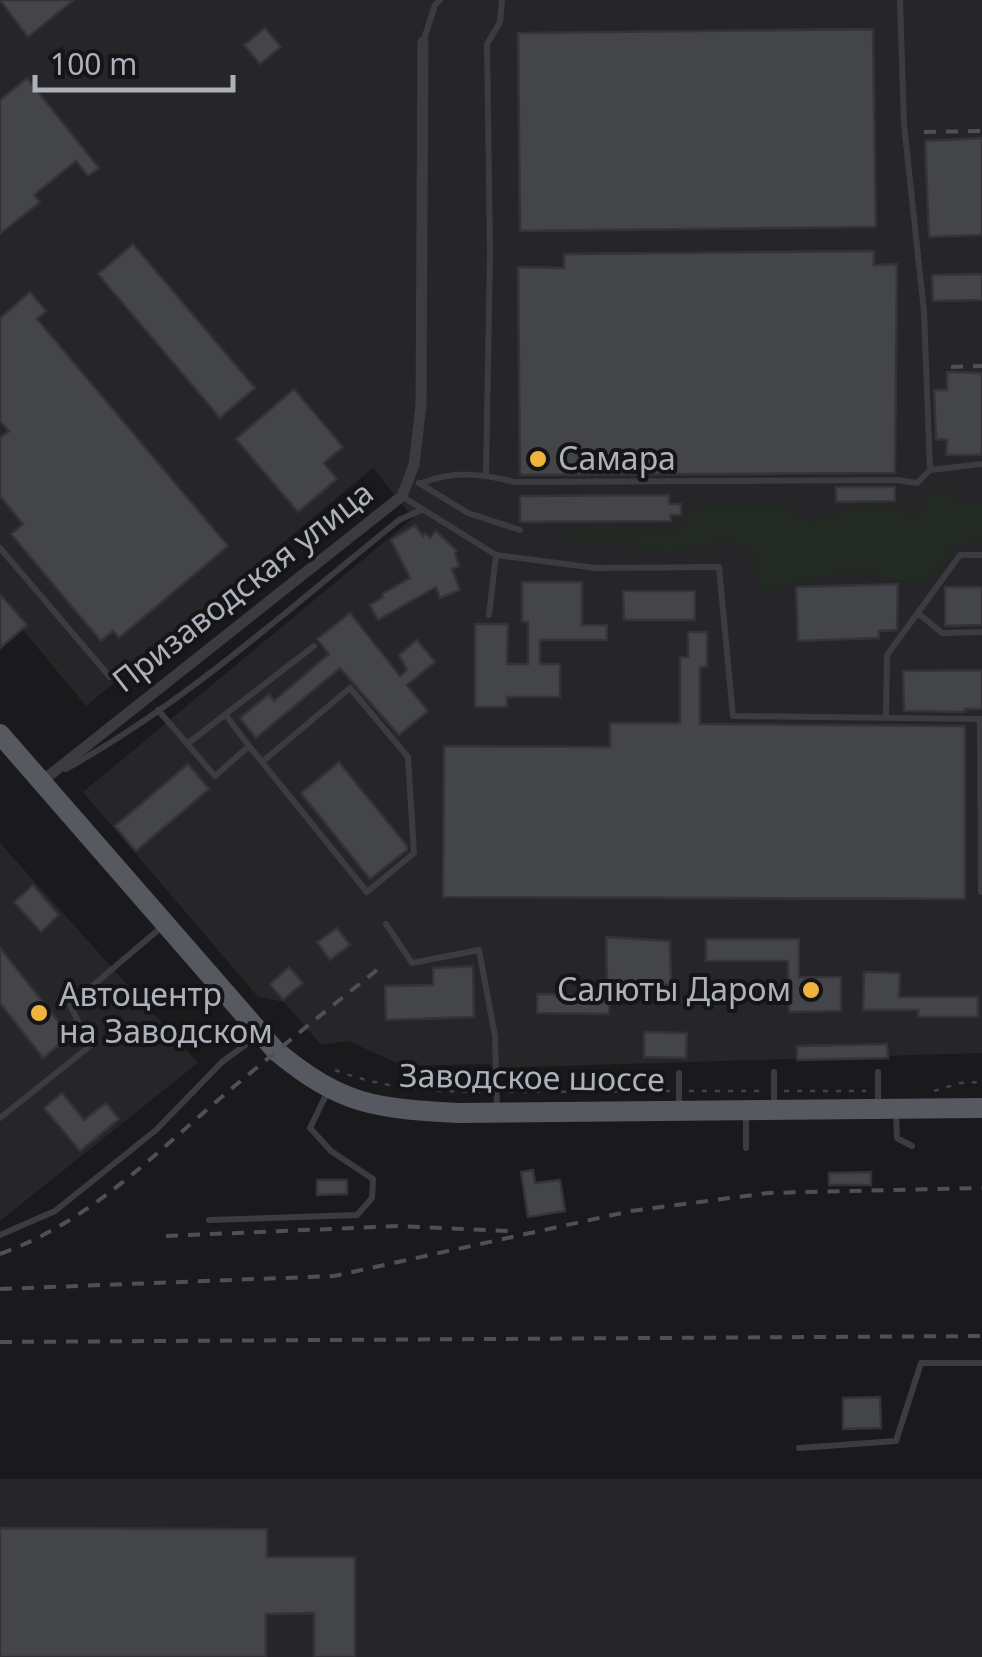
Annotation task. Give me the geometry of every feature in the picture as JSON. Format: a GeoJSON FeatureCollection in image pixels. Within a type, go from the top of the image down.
{"type":"FeatureCollection","features":[{"type":"Feature","properties":{"kind":"main road","name":"Заводское шоссе"},"geometry":{"type":"LineString","coordinates":[[0,734],[276,1051],[332,1080],[357,1101],[398,1109],[497,1102],[679,1101],[746,1110],[774,1101],[982,1108]]}},
{"type":"Feature","properties":{"kind":"street","name":"Призаводская улица"},"geometry":{"type":"LineString","coordinates":[[41,782],[402,496],[414,465],[421,405],[423,42]]}},
{"type":"Feature","properties":{"kind":"lane"},"geometry":{"type":"LineString","coordinates":[[423,42],[440,0]]}},
{"type":"Feature","properties":{"kind":"lane"},"geometry":{"type":"LineString","coordinates":[[486,474],[490,254],[487,44],[500,22],[502,0]]}},
{"type":"Feature","properties":{"kind":"lane"},"geometry":{"type":"LineString","coordinates":[[900,0],[908,163],[924,312],[930,470]]}},
{"type":"Feature","properties":{"kind":"lane"},"geometry":{"type":"LineString","coordinates":[[422,483],[444,474],[486,474],[514,482],[918,483],[930,470],[982,464]]}},
{"type":"Feature","properties":{"kind":"lane"},"geometry":{"type":"LineString","coordinates":[[408,481],[422,483],[468,512],[520,530]]}},
{"type":"Feature","properties":{"kind":"lane"},"geometry":{"type":"LineString","coordinates":[[402,496],[496,555],[596,568],[719,566],[733,716],[980,719],[981,892]]}},
{"type":"Feature","properties":{"kind":"lane"},"geometry":{"type":"LineString","coordinates":[[41,782],[112,743],[399,520],[424,508]]}},
{"type":"Feature","properties":{"kind":"lane"},"geometry":{"type":"LineString","coordinates":[[0,548],[110,677]]}},
{"type":"Feature","properties":{"kind":"lane"},"geometry":{"type":"LineString","coordinates":[[489,615],[496,555]]}},
{"type":"Feature","properties":{"kind":"lane"},"geometry":{"type":"LineString","coordinates":[[886,718],[887,655],[960,555],[982,555]]}},
{"type":"Feature","properties":{"kind":"lane"},"geometry":{"type":"LineString","coordinates":[[918,612],[942,633],[982,632]]}},
{"type":"Feature","properties":{"kind":"lane"},"geometry":{"type":"LineString","coordinates":[[187,744],[314,646]]}},
{"type":"Feature","properties":{"kind":"lane"},"geometry":{"type":"LineString","coordinates":[[225,714],[249,746],[262,762],[368,892],[414,853],[408,757],[350,688],[262,762]]}},
{"type":"Feature","properties":{"kind":"lane"},"geometry":{"type":"LineString","coordinates":[[158,710],[215,776],[249,746]]}},
{"type":"Feature","properties":{"kind":"lane"},"geometry":{"type":"LineString","coordinates":[[0,1118],[90,1046],[70,1006],[165,924]]}},
{"type":"Feature","properties":{"kind":"lane"},"geometry":{"type":"LineString","coordinates":[[386,924],[412,963],[479,950],[495,1036],[497,1102]]}},
{"type":"Feature","properties":{"kind":"lane"},"geometry":{"type":"LineString","coordinates":[[0,1236],[55,1211],[156,1130],[222,1062],[261,1033]]}},
{"type":"Feature","properties":{"kind":"lane"},"geometry":{"type":"LineString","coordinates":[[678,1072],[679,1101]]}},
{"type":"Feature","properties":{"kind":"lane"},"geometry":{"type":"LineString","coordinates":[[774,1072],[774,1101]]}},
{"type":"Feature","properties":{"kind":"lane"},"geometry":{"type":"LineString","coordinates":[[878,1072],[896,1138],[912,1146]]}},
{"type":"Feature","properties":{"kind":"lane"},"geometry":{"type":"LineString","coordinates":[[209,1220],[357,1215],[372,1198],[373,1179],[331,1151],[310,1128],[332,1080]]}},
{"type":"Feature","properties":{"kind":"lane"},"geometry":{"type":"LineString","coordinates":[[746,1110],[746,1148]]}},
{"type":"Feature","properties":{"kind":"lane"},"geometry":{"type":"LineString","coordinates":[[799,1448],[896,1442],[921,1363],[982,1364]]}},
{"type":"Feature","properties":{"kind":"path"},"geometry":{"type":"LineString","coordinates":[[332,1080],[497,1102],[884,1103]]}},
{"type":"Feature","properties":{"kind":"path"},"geometry":{"type":"LineString","coordinates":[[932,1091],[982,1082]]}},
{"type":"Feature","properties":{"kind":"shaded area"},"geometry":{"type":"Polygon","coordinates":[[[0,0],[982,0],[982,1053],[493,1068],[489,1064],[404,1066],[348,1041],[321,1045],[284,1002],[258,997],[83,792],[413,518],[373,468],[86,706],[14,619],[0,630],[0,0]]]}},
{"type":"Feature","properties":{"kind":"shaded area"},"geometry":{"type":"Polygon","coordinates":[[[936,493],[982,503],[982,541],[953,547],[934,576],[922,585],[853,571],[760,591],[754,570],[761,556],[728,540],[671,553],[648,550],[628,541],[569,540],[559,532],[566,528],[670,530],[682,527],[691,508],[742,504],[786,507],[809,521],[875,507],[914,515],[921,513],[923,498],[936,493]]]}},
{"type":"Feature","properties":{"kind":"shaded area"},"geometry":{"type":"Polygon","coordinates":[[[0,843],[198,1063],[0,1221],[0,843]]]}},
{"type":"Feature","properties":{"kind":"shaded area"},"geometry":{"type":"Polygon","coordinates":[[[0,1479],[982,1479],[982,1657],[0,1657],[0,1479]]]}},
{"type":"Feature","properties":{"kind":"building"},"geometry":{"type":"Polygon","coordinates":[[[0,0],[74,0],[28,37],[0,0]]]}},
{"type":"Feature","properties":{"kind":"building"},"geometry":{"type":"Polygon","coordinates":[[[265,28],[281,47],[260,64],[244,45],[265,28]]]}},
{"type":"Feature","properties":{"kind":"building"},"geometry":{"type":"Polygon","coordinates":[[[873,29],[876,227],[520,231],[518,33],[873,29]]]}},
{"type":"Feature","properties":{"kind":"building"},"geometry":{"type":"Polygon","coordinates":[[[27,78],[99,168],[88,176],[76,161],[34,195],[40,202],[0,234],[0,100],[27,78]]]}},
{"type":"Feature","properties":{"kind":"building"},"geometry":{"type":"Polygon","coordinates":[[[982,138],[982,235],[929,237],[925,141],[982,138]]]}},
{"type":"Feature","properties":{"kind":"building"},"geometry":{"type":"Polygon","coordinates":[[[133,244],[255,388],[220,418],[98,274],[133,244]]]}},
{"type":"Feature","properties":{"kind":"building"},"geometry":{"type":"Polygon","coordinates":[[[874,251],[874,265],[897,264],[895,473],[520,475],[518,267],[564,268],[564,254],[874,251]]]}},
{"type":"Feature","properties":{"kind":"building"},"geometry":{"type":"Polygon","coordinates":[[[982,274],[982,300],[933,301],[932,275],[982,274]]]}},
{"type":"Feature","properties":{"kind":"building"},"geometry":{"type":"Polygon","coordinates":[[[30,292],[46,311],[37,319],[228,546],[119,638],[113,631],[101,641],[11,534],[23,524],[0,496],[0,438],[9,431],[0,421],[0,318],[30,292]]]}},
{"type":"Feature","properties":{"kind":"building"},"geometry":{"type":"Polygon","coordinates":[[[947,372],[982,373],[982,455],[946,455],[947,440],[936,439],[934,390],[947,390],[947,372]]]}},
{"type":"Feature","properties":{"kind":"building"},"geometry":{"type":"Polygon","coordinates":[[[294,389],[343,447],[324,463],[337,479],[298,512],[236,439],[294,389]]]}},
{"type":"Feature","properties":{"kind":"building"},"geometry":{"type":"Polygon","coordinates":[[[836,487],[895,487],[895,501],[836,502],[836,487]]]}},
{"type":"Feature","properties":{"kind":"building"},"geometry":{"type":"Polygon","coordinates":[[[669,495],[669,504],[681,504],[681,515],[671,515],[671,521],[520,522],[520,496],[669,495]]]}},
{"type":"Feature","properties":{"kind":"building"},"geometry":{"type":"Polygon","coordinates":[[[415,525],[423,536],[425,533],[430,538],[436,531],[457,551],[459,566],[452,569],[460,590],[440,598],[436,587],[378,620],[370,605],[410,578],[391,540],[415,525]]]}},
{"type":"Feature","properties":{"kind":"building"},"geometry":{"type":"Polygon","coordinates":[[[522,582],[582,582],[582,625],[607,625],[607,640],[540,640],[540,664],[560,664],[560,697],[507,697],[507,707],[475,707],[475,624],[508,624],[507,664],[528,664],[528,622],[522,622],[522,582]]]}},
{"type":"Feature","properties":{"kind":"building"},"geometry":{"type":"Polygon","coordinates":[[[898,584],[897,630],[879,631],[879,638],[798,641],[796,587],[898,584]]]}},
{"type":"Feature","properties":{"kind":"building"},"geometry":{"type":"Polygon","coordinates":[[[945,587],[982,587],[982,625],[945,626],[945,587]]]}},
{"type":"Feature","properties":{"kind":"building"},"geometry":{"type":"Polygon","coordinates":[[[623,591],[695,591],[695,620],[624,620],[623,591]]]}},
{"type":"Feature","properties":{"kind":"building"},"geometry":{"type":"Polygon","coordinates":[[[0,594],[27,625],[0,648],[0,594]]]}},
{"type":"Feature","properties":{"kind":"building"},"geometry":{"type":"Polygon","coordinates":[[[350,613],[400,676],[407,670],[399,655],[417,640],[435,662],[407,685],[428,711],[399,735],[340,668],[256,738],[240,718],[269,694],[274,701],[329,654],[317,639],[350,613]]]}},
{"type":"Feature","properties":{"kind":"building"},"geometry":{"type":"Polygon","coordinates":[[[688,632],[707,632],[707,667],[700,667],[700,724],[965,726],[965,899],[443,897],[444,746],[610,747],[610,723],[680,723],[680,657],[688,657],[688,632]]]}},
{"type":"Feature","properties":{"kind":"building"},"geometry":{"type":"Polygon","coordinates":[[[982,670],[982,709],[904,711],[903,671],[982,670]]]}},
{"type":"Feature","properties":{"kind":"building"},"geometry":{"type":"Polygon","coordinates":[[[339,762],[407,846],[370,879],[301,793],[339,762]]]}},
{"type":"Feature","properties":{"kind":"building"},"geometry":{"type":"Polygon","coordinates":[[[188,764],[209,789],[136,851],[115,826],[188,764]]]}},
{"type":"Feature","properties":{"kind":"building"},"geometry":{"type":"Polygon","coordinates":[[[33,885],[59,915],[41,932],[14,902],[33,885]]]}},
{"type":"Feature","properties":{"kind":"building"},"geometry":{"type":"Polygon","coordinates":[[[337,928],[350,945],[330,960],[317,942],[337,928]]]}},
{"type":"Feature","properties":{"kind":"building"},"geometry":{"type":"Polygon","coordinates":[[[606,937],[670,941],[671,985],[607,983],[606,937]]]}},
{"type":"Feature","properties":{"kind":"building"},"geometry":{"type":"Polygon","coordinates":[[[706,939],[799,939],[799,977],[841,977],[841,1011],[789,1012],[788,961],[706,961],[706,939]]]}},
{"type":"Feature","properties":{"kind":"building"},"geometry":{"type":"Polygon","coordinates":[[[0,948],[70,1036],[43,1058],[0,1003],[0,948]]]}},
{"type":"Feature","properties":{"kind":"building"},"geometry":{"type":"Polygon","coordinates":[[[473,966],[474,1017],[386,1020],[385,986],[433,985],[433,968],[473,966]]]}},
{"type":"Feature","properties":{"kind":"building"},"geometry":{"type":"Polygon","coordinates":[[[289,967],[303,983],[283,1000],[270,984],[289,967]]]}},
{"type":"Feature","properties":{"kind":"building"},"geometry":{"type":"Polygon","coordinates":[[[864,972],[900,973],[899,997],[978,997],[978,1017],[918,1017],[918,1010],[863,1010],[864,972]]]}},
{"type":"Feature","properties":{"kind":"building"},"geometry":{"type":"Polygon","coordinates":[[[537,994],[609,995],[609,1014],[537,1013],[537,994]]]}},
{"type":"Feature","properties":{"kind":"building"},"geometry":{"type":"Polygon","coordinates":[[[644,1032],[687,1033],[686,1058],[644,1057],[644,1032]]]}},
{"type":"Feature","properties":{"kind":"building"},"geometry":{"type":"Polygon","coordinates":[[[887,1044],[888,1058],[797,1060],[797,1046],[887,1044]]]}},
{"type":"Feature","properties":{"kind":"building"},"geometry":{"type":"Polygon","coordinates":[[[62,1093],[84,1120],[106,1103],[119,1119],[80,1151],[44,1108],[62,1093]]]}},
{"type":"Feature","properties":{"kind":"building"},"geometry":{"type":"Polygon","coordinates":[[[533,1170],[535,1183],[560,1180],[565,1211],[528,1217],[521,1172],[533,1170]]]}},
{"type":"Feature","properties":{"kind":"building"},"geometry":{"type":"Polygon","coordinates":[[[871,1172],[871,1185],[829,1185],[829,1173],[871,1172]]]}},
{"type":"Feature","properties":{"kind":"building"},"geometry":{"type":"Polygon","coordinates":[[[317,1180],[347,1180],[347,1194],[317,1195],[317,1180]]]}},
{"type":"Feature","properties":{"kind":"building"},"geometry":{"type":"Polygon","coordinates":[[[880,1397],[881,1428],[843,1429],[843,1398],[880,1397]]]}},
{"type":"Feature","properties":{"kind":"building"},"geometry":{"type":"Polygon","coordinates":[[[0,1528],[267,1529],[267,1557],[355,1557],[355,1657],[314,1657],[314,1613],[266,1614],[266,1657],[0,1657],[0,1528]]]}},
{"type":"Feature","properties":{"kind":"railway"},"geometry":{"type":"LineString","coordinates":[[924,132],[982,131]]}},
{"type":"Feature","properties":{"kind":"railway"},"geometry":{"type":"LineString","coordinates":[[951,367],[982,366]]}},
{"type":"Feature","properties":{"kind":"railway"},"geometry":{"type":"LineString","coordinates":[[0,1254],[61,1225],[115,1188],[377,970]]}},
{"type":"Feature","properties":{"kind":"railway"},"geometry":{"type":"LineString","coordinates":[[0,1289],[334,1276],[631,1211],[768,1193],[982,1188]]}},
{"type":"Feature","properties":{"kind":"railway"},"geometry":{"type":"LineString","coordinates":[[166,1236],[399,1226],[509,1231]]}},
{"type":"Feature","properties":{"kind":"railway"},"geometry":{"type":"LineString","coordinates":[[0,1342],[982,1336]]}},
{"type":"Feature","properties":{"kind":"place","name":"Самара"},"geometry":{"type":"Point","coordinates":[538,459]}},
{"type":"Feature","properties":{"kind":"place","name":"Салюты Даром"},"geometry":{"type":"Point","coordinates":[811,990]}},
{"type":"Feature","properties":{"kind":"place","name":"Автоцентр на Заводском"},"geometry":{"type":"Point","coordinates":[39,1013]}}]}
